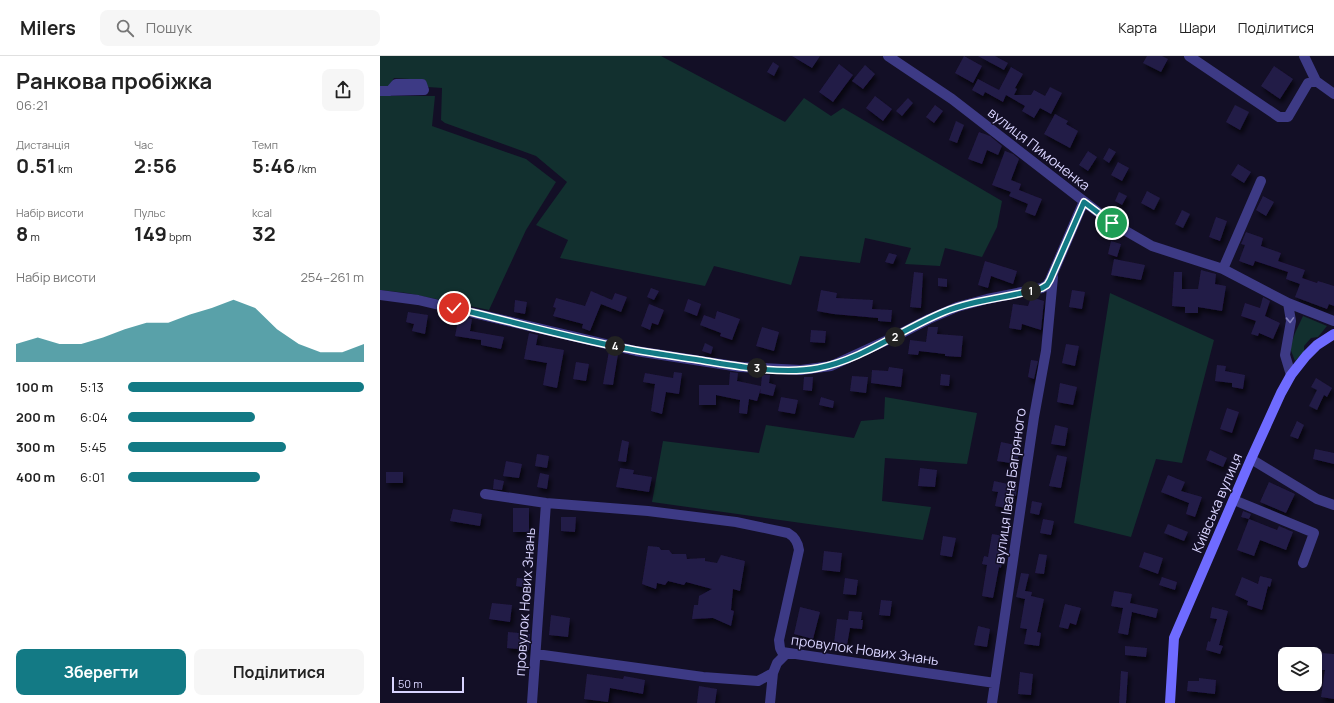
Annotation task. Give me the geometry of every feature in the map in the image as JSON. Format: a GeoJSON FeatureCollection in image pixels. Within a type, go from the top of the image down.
{"type":"FeatureCollection","features":[{"type":"Feature","properties":{"kind":"street","name":"вулиця Пимоненка"},"geometry":{"type":"LineString","coordinates":[[888,56],[952,99],[1112,223],[1152,246],[1223,269],[1288,303],[1334,321]]}},
{"type":"Feature","properties":{"kind":"street"},"geometry":{"type":"LineString","coordinates":[[1189,56],[1279,117],[1288,117],[1308,83],[1316,81]]}},
{"type":"Feature","properties":{"kind":"street"},"geometry":{"type":"LineString","coordinates":[[1304,56],[1316,81],[1334,94]]}},
{"type":"Feature","properties":{"kind":"street"},"geometry":{"type":"LineString","coordinates":[[1223,269],[1261,181]]}},
{"type":"Feature","properties":{"kind":"street"},"geometry":{"type":"LineString","coordinates":[[1033,291],[1047,285],[1084,202]]}},
{"type":"Feature","properties":{"kind":"street","name":"вулиця Івана Багряного"},"geometry":{"type":"LineString","coordinates":[[992,703],[1034,417],[1046,351],[1053,273]]}},
{"type":"Feature","properties":{"kind":"street"},"geometry":{"type":"LineString","coordinates":[[380,295],[418,300],[636,351],[740,367],[801,370],[831,366],[957,307],[987,299],[1033,291],[1046,290],[1050,297]]}},
{"type":"Feature","properties":{"kind":"street"},"geometry":{"type":"LineString","coordinates":[[1288,303],[1291,321],[1285,355],[1291,375]]}},
{"type":"Feature","properties":{"kind":"street","name":"Київська вулиця"},"geometry":{"type":"LineString","coordinates":[[1170,703],[1174,638],[1280,393],[1291,375],[1306,356],[1317,345],[1334,334]]}},
{"type":"Feature","properties":{"kind":"street"},"geometry":{"type":"LineString","coordinates":[[1251,459],[1317,499],[1334,505]]}},
{"type":"Feature","properties":{"kind":"street"},"geometry":{"type":"LineString","coordinates":[[485,494],[546,503]]}},
{"type":"Feature","properties":{"kind":"street"},"geometry":{"type":"LineString","coordinates":[[1234,500],[1314,533],[1303,563]]}},
{"type":"Feature","properties":{"kind":"street","name":"провулок Нових Знань"},"geometry":{"type":"LineString","coordinates":[[532,703],[546,503],[648,511],[736,522],[788,533],[794,536],[798,543],[799,550],[779,640],[782,652],[786,654],[995,683]]}},
{"type":"Feature","properties":{"kind":"street"},"geometry":{"type":"LineString","coordinates":[[536,654],[703,677],[758,681],[773,673]]}},
{"type":"Feature","properties":{"kind":"street"},"geometry":{"type":"LineString","coordinates":[[770,703],[773,673],[776,664],[786,654]]}},
{"type":"Feature","properties":{"kind":"green space"},"geometry":{"type":"Polygon","coordinates":[[[380,56],[661,56],[785,122],[804,98],[831,116],[843,108],[1002,201],[997,227],[982,257],[945,248],[940,266],[905,264],[911,248],[865,238],[860,263],[800,256],[791,285],[714,266],[705,286],[560,258],[568,240],[536,225],[567,182],[536,156],[445,123],[441,120],[442,88],[428,87],[425,80],[394,78],[389,86],[380,86],[380,56]]]}},
{"type":"Feature","properties":{"kind":"green space"},"geometry":{"type":"Polygon","coordinates":[[[380,96],[435,96],[432,126],[526,159],[556,182],[526,230],[489,310],[407,293],[380,290],[380,96]]]}},
{"type":"Feature","properties":{"kind":"green space"},"geometry":{"type":"Polygon","coordinates":[[[1110,293],[1214,340],[1182,463],[1156,459],[1131,537],[1074,523],[1110,293]]]}},
{"type":"Feature","properties":{"kind":"green space"},"geometry":{"type":"Polygon","coordinates":[[[1303,316],[1327,326],[1318,337],[1311,338],[1304,346],[1304,352],[1295,361],[1290,348],[1303,316]]]}},
{"type":"Feature","properties":{"kind":"green space"},"geometry":{"type":"Polygon","coordinates":[[[885,397],[977,413],[967,464],[885,458],[882,501],[931,507],[923,540],[652,502],[663,441],[759,453],[766,425],[854,438],[861,421],[884,419],[885,397]]]}},
{"type":"Feature","properties":{"kind":"building"},"geometry":{"type":"Polygon","coordinates":[[[792,56],[820,56],[812,68],[792,56]]]}},
{"type":"Feature","properties":{"kind":"building"},"geometry":{"type":"Polygon","coordinates":[[[964,56],[982,66],[973,83],[955,73],[964,56]]]}},
{"type":"Feature","properties":{"kind":"building"},"geometry":{"type":"Polygon","coordinates":[[[978,56],[995,56],[1008,63],[1004,70],[978,56]]]}},
{"type":"Feature","properties":{"kind":"building"},"geometry":{"type":"Polygon","coordinates":[[[1147,56],[1162,56],[1168,59],[1161,72],[1143,63],[1147,56]]]}},
{"type":"Feature","properties":{"kind":"building"},"geometry":{"type":"Polygon","coordinates":[[[773,62],[779,66],[774,76],[767,72],[773,62]]]}},
{"type":"Feature","properties":{"kind":"building"},"geometry":{"type":"Polygon","coordinates":[[[839,64],[853,75],[833,102],[819,92],[839,64]]]}},
{"type":"Feature","properties":{"kind":"building"},"geometry":{"type":"Polygon","coordinates":[[[865,65],[875,74],[863,89],[852,81],[865,65]]]}},
{"type":"Feature","properties":{"kind":"building"},"geometry":{"type":"Polygon","coordinates":[[[1274,66],[1293,79],[1280,99],[1261,86],[1274,66]]]}},
{"type":"Feature","properties":{"kind":"building"},"geometry":{"type":"Polygon","coordinates":[[[1011,67],[1023,74],[1015,88],[1017,89],[1014,95],[1031,95],[1034,90],[1045,96],[1050,87],[1062,93],[1051,114],[1040,108],[1034,118],[1022,111],[1025,106],[1006,95],[1003,102],[985,92],[983,96],[972,90],[978,79],[999,90],[1011,67]]]}},
{"type":"Feature","properties":{"kind":"building"},"geometry":{"type":"Polygon","coordinates":[[[875,96],[892,109],[883,121],[866,108],[875,96]]]}},
{"type":"Feature","properties":{"kind":"building"},"geometry":{"type":"Polygon","coordinates":[[[908,98],[913,103],[902,116],[896,111],[908,98]]]}},
{"type":"Feature","properties":{"kind":"building"},"geometry":{"type":"Polygon","coordinates":[[[935,105],[943,111],[934,123],[926,117],[935,105]]]}},
{"type":"Feature","properties":{"kind":"building"},"geometry":{"type":"Polygon","coordinates":[[[1235,105],[1249,112],[1240,130],[1226,122],[1235,105]]]}},
{"type":"Feature","properties":{"kind":"building"},"geometry":{"type":"Polygon","coordinates":[[[1055,114],[1068,121],[1066,124],[1078,131],[1070,148],[1044,134],[1055,114]]]}},
{"type":"Feature","properties":{"kind":"building"},"geometry":{"type":"Polygon","coordinates":[[[956,121],[964,125],[957,143],[949,140],[956,121]]]}},
{"type":"Feature","properties":{"kind":"building"},"geometry":{"type":"Polygon","coordinates":[[[979,132],[990,136],[1002,146],[998,155],[987,150],[982,164],[968,159],[979,132]]]}},
{"type":"Feature","properties":{"kind":"building"},"geometry":{"type":"Polygon","coordinates":[[[1109,148],[1116,152],[1109,163],[1103,159],[1109,148]]]}},
{"type":"Feature","properties":{"kind":"building"},"geometry":{"type":"Polygon","coordinates":[[[1005,151],[1013,154],[1019,159],[1011,180],[1021,184],[1019,190],[1042,199],[1035,216],[1025,212],[1028,204],[1009,196],[1011,192],[992,185],[1005,151]]]}},
{"type":"Feature","properties":{"kind":"building"},"geometry":{"type":"Polygon","coordinates":[[[1088,151],[1097,157],[1088,171],[1079,165],[1088,151]]]}},
{"type":"Feature","properties":{"kind":"building"},"geometry":{"type":"Polygon","coordinates":[[[1118,162],[1129,168],[1122,181],[1111,175],[1118,162]]]}},
{"type":"Feature","properties":{"kind":"building"},"geometry":{"type":"Polygon","coordinates":[[[1238,164],[1251,172],[1244,183],[1231,175],[1238,164]]]}},
{"type":"Feature","properties":{"kind":"building"},"geometry":{"type":"Polygon","coordinates":[[[1147,191],[1160,198],[1154,210],[1141,203],[1147,191]]]}},
{"type":"Feature","properties":{"kind":"building"},"geometry":{"type":"Polygon","coordinates":[[[1119,192],[1127,196],[1122,205],[1115,201],[1119,192]]]}},
{"type":"Feature","properties":{"kind":"building"},"geometry":{"type":"Polygon","coordinates":[[[1263,196],[1274,202],[1266,216],[1256,210],[1263,196]]]}},
{"type":"Feature","properties":{"kind":"building"},"geometry":{"type":"Polygon","coordinates":[[[1182,210],[1190,214],[1183,228],[1175,224],[1182,210]]]}},
{"type":"Feature","properties":{"kind":"building"},"geometry":{"type":"Polygon","coordinates":[[[1216,217],[1227,221],[1220,241],[1209,237],[1216,217]]]}},
{"type":"Feature","properties":{"kind":"building"},"geometry":{"type":"Polygon","coordinates":[[[1246,232],[1263,238],[1261,246],[1281,253],[1278,261],[1305,270],[1302,278],[1317,283],[1318,281],[1334,286],[1334,306],[1329,304],[1327,309],[1295,297],[1300,284],[1286,279],[1288,272],[1255,261],[1253,266],[1239,261],[1245,245],[1241,244],[1246,232]]]}},
{"type":"Feature","properties":{"kind":"building"},"geometry":{"type":"Polygon","coordinates":[[[1111,241],[1121,244],[1117,257],[1108,254],[1111,241]]]}},
{"type":"Feature","properties":{"kind":"building"},"geometry":{"type":"Polygon","coordinates":[[[889,253],[897,255],[893,264],[885,262],[889,253]]]}},
{"type":"Feature","properties":{"kind":"building"},"geometry":{"type":"Polygon","coordinates":[[[1114,259],[1145,265],[1141,280],[1111,275],[1114,259]]]}},
{"type":"Feature","properties":{"kind":"building"},"geometry":{"type":"Polygon","coordinates":[[[985,261],[1017,271],[1013,284],[991,276],[988,288],[978,285],[985,261]]]}},
{"type":"Feature","properties":{"kind":"building"},"geometry":{"type":"Polygon","coordinates":[[[1201,270],[1216,274],[1215,284],[1226,286],[1222,311],[1198,307],[1198,313],[1185,313],[1185,307],[1172,306],[1174,272],[1182,272],[1182,289],[1198,289],[1201,270]]]}},
{"type":"Feature","properties":{"kind":"building"},"geometry":{"type":"Polygon","coordinates":[[[914,272],[923,273],[921,308],[910,307],[914,272]]]}},
{"type":"Feature","properties":{"kind":"building"},"geometry":{"type":"Polygon","coordinates":[[[938,278],[947,279],[947,287],[938,286],[938,278]]]}},
{"type":"Feature","properties":{"kind":"building"},"geometry":{"type":"Polygon","coordinates":[[[651,288],[659,291],[654,300],[647,297],[651,288]]]}},
{"type":"Feature","properties":{"kind":"building"},"geometry":{"type":"Polygon","coordinates":[[[821,290],[837,293],[836,298],[873,300],[872,309],[892,310],[891,322],[878,321],[878,318],[817,311],[821,290]]]}},
{"type":"Feature","properties":{"kind":"building"},"geometry":{"type":"Polygon","coordinates":[[[1072,290],[1085,292],[1082,309],[1069,307],[1072,290]]]}},
{"type":"Feature","properties":{"kind":"building"},"geometry":{"type":"Polygon","coordinates":[[[591,291],[612,300],[615,293],[627,297],[621,312],[601,304],[590,331],[582,328],[583,324],[553,316],[556,308],[553,307],[556,298],[585,306],[591,291]]]}},
{"type":"Feature","properties":{"kind":"building"},"geometry":{"type":"Polygon","coordinates":[[[1031,297],[1044,301],[1041,330],[1022,324],[1021,330],[1009,328],[1013,304],[1028,306],[1031,297]]]}},
{"type":"Feature","properties":{"kind":"building"},"geometry":{"type":"Polygon","coordinates":[[[1263,297],[1270,301],[1265,316],[1280,323],[1273,339],[1259,333],[1258,336],[1251,334],[1256,321],[1241,316],[1245,303],[1260,308],[1263,297]]]}},
{"type":"Feature","properties":{"kind":"building"},"geometry":{"type":"Polygon","coordinates":[[[688,299],[701,304],[697,316],[684,311],[688,299]]]}},
{"type":"Feature","properties":{"kind":"building"},"geometry":{"type":"Polygon","coordinates":[[[515,300],[527,302],[525,314],[514,312],[515,300]]]}},
{"type":"Feature","properties":{"kind":"building"},"geometry":{"type":"Polygon","coordinates":[[[649,304],[664,310],[658,325],[652,323],[650,330],[641,326],[649,304]]]}},
{"type":"Feature","properties":{"kind":"building"},"geometry":{"type":"Polygon","coordinates":[[[717,311],[740,319],[732,340],[720,336],[721,333],[700,325],[704,315],[715,319],[717,311]]]}},
{"type":"Feature","properties":{"kind":"building"},"geometry":{"type":"Polygon","coordinates":[[[408,312],[428,315],[425,334],[412,331],[414,324],[406,322],[408,312]]]}},
{"type":"Feature","properties":{"kind":"building"},"geometry":{"type":"Polygon","coordinates":[[[459,316],[472,319],[470,331],[504,337],[501,349],[481,345],[481,340],[455,336],[459,316]]]}},
{"type":"Feature","properties":{"kind":"building"},"geometry":{"type":"Polygon","coordinates":[[[762,327],[779,332],[774,351],[756,346],[762,327]]]}},
{"type":"Feature","properties":{"kind":"building"},"geometry":{"type":"Polygon","coordinates":[[[928,327],[938,327],[937,334],[963,336],[961,357],[945,356],[945,354],[919,351],[918,355],[908,354],[910,340],[926,342],[928,327]]]}},
{"type":"Feature","properties":{"kind":"building"},"geometry":{"type":"Polygon","coordinates":[[[811,330],[826,331],[825,343],[810,342],[811,330]]]}},
{"type":"Feature","properties":{"kind":"building"},"geometry":{"type":"Polygon","coordinates":[[[529,333],[538,335],[536,345],[564,350],[557,388],[543,385],[547,363],[524,359],[529,333]]]}},
{"type":"Feature","properties":{"kind":"building"},"geometry":{"type":"Polygon","coordinates":[[[705,343],[713,347],[711,354],[702,351],[705,343]]]}},
{"type":"Feature","properties":{"kind":"building"},"geometry":{"type":"Polygon","coordinates":[[[1066,344],[1079,346],[1075,366],[1062,363],[1066,344]]]}},
{"type":"Feature","properties":{"kind":"building"},"geometry":{"type":"Polygon","coordinates":[[[609,351],[618,354],[613,385],[603,384],[609,351]]]}},
{"type":"Feature","properties":{"kind":"building"},"geometry":{"type":"Polygon","coordinates":[[[1031,360],[1038,361],[1034,379],[1028,377],[1031,360]]]}},
{"type":"Feature","properties":{"kind":"building"},"geometry":{"type":"Polygon","coordinates":[[[576,362],[589,364],[586,381],[573,379],[576,362]]]}},
{"type":"Feature","properties":{"kind":"building"},"geometry":{"type":"Polygon","coordinates":[[[1217,365],[1226,366],[1225,371],[1245,375],[1243,389],[1232,387],[1232,383],[1215,381],[1217,365]]]}},
{"type":"Feature","properties":{"kind":"building"},"geometry":{"type":"Polygon","coordinates":[[[889,367],[903,369],[901,387],[871,383],[872,370],[888,371],[889,367]]]}},
{"type":"Feature","properties":{"kind":"building"},"geometry":{"type":"Polygon","coordinates":[[[674,372],[682,373],[679,394],[666,392],[662,414],[651,411],[655,384],[643,382],[645,373],[673,378],[674,372]]]}},
{"type":"Feature","properties":{"kind":"building"},"geometry":{"type":"Polygon","coordinates":[[[730,372],[738,373],[737,381],[761,386],[762,375],[770,375],[769,383],[776,385],[773,396],[760,393],[761,388],[757,401],[749,399],[747,414],[739,413],[740,400],[716,395],[716,405],[699,405],[699,385],[729,385],[730,372]]]}},
{"type":"Feature","properties":{"kind":"building"},"geometry":{"type":"Polygon","coordinates":[[[941,374],[950,375],[949,386],[940,385],[941,374]]]}},
{"type":"Feature","properties":{"kind":"building"},"geometry":{"type":"Polygon","coordinates":[[[852,376],[868,377],[866,393],[850,391],[852,376]]]}},
{"type":"Feature","properties":{"kind":"building"},"geometry":{"type":"Polygon","coordinates":[[[804,377],[813,377],[812,391],[803,390],[804,377]]]}},
{"type":"Feature","properties":{"kind":"building"},"geometry":{"type":"Polygon","coordinates":[[[1316,378],[1332,388],[1327,397],[1324,395],[1317,410],[1309,406],[1317,390],[1311,387],[1316,378]]]}},
{"type":"Feature","properties":{"kind":"building"},"geometry":{"type":"Polygon","coordinates":[[[1060,383],[1077,387],[1073,405],[1057,402],[1060,383]]]}},
{"type":"Feature","properties":{"kind":"building"},"geometry":{"type":"Polygon","coordinates":[[[781,397],[798,400],[795,414],[778,411],[781,397]]]}},
{"type":"Feature","properties":{"kind":"building"},"geometry":{"type":"Polygon","coordinates":[[[821,397],[834,401],[833,408],[819,405],[821,397]]]}},
{"type":"Feature","properties":{"kind":"building"},"geometry":{"type":"Polygon","coordinates":[[[1227,408],[1239,412],[1232,433],[1220,429],[1227,408]]]}},
{"type":"Feature","properties":{"kind":"building"},"geometry":{"type":"Polygon","coordinates":[[[1297,421],[1304,425],[1298,439],[1290,436],[1297,421]]]}},
{"type":"Feature","properties":{"kind":"building"},"geometry":{"type":"Polygon","coordinates":[[[1055,425],[1068,428],[1065,446],[1051,444],[1055,425]]]}},
{"type":"Feature","properties":{"kind":"building"},"geometry":{"type":"Polygon","coordinates":[[[622,440],[629,442],[626,462],[618,461],[622,440]]]}},
{"type":"Feature","properties":{"kind":"building"},"geometry":{"type":"Polygon","coordinates":[[[1001,442],[1020,446],[1017,464],[997,461],[1001,442]]]}},
{"type":"Feature","properties":{"kind":"building"},"geometry":{"type":"Polygon","coordinates":[[[1315,449],[1334,453],[1334,464],[1313,459],[1315,449]]]}},
{"type":"Feature","properties":{"kind":"building"},"geometry":{"type":"Polygon","coordinates":[[[1210,450],[1227,458],[1223,467],[1206,460],[1210,450]]]}},
{"type":"Feature","properties":{"kind":"building"},"geometry":{"type":"Polygon","coordinates":[[[537,454],[549,456],[547,468],[535,466],[537,454]]]}},
{"type":"Feature","properties":{"kind":"building"},"geometry":{"type":"Polygon","coordinates":[[[1057,455],[1067,457],[1061,488],[1049,486],[1057,455]]]}},
{"type":"Feature","properties":{"kind":"building"},"geometry":{"type":"Polygon","coordinates":[[[506,461],[522,464],[519,478],[503,476],[506,461]]]}},
{"type":"Feature","properties":{"kind":"building"},"geometry":{"type":"Polygon","coordinates":[[[620,468],[634,470],[633,474],[652,477],[649,492],[616,487],[620,468]]]}},
{"type":"Feature","properties":{"kind":"building"},"geometry":{"type":"Polygon","coordinates":[[[920,468],[937,470],[935,487],[918,486],[920,468]]]}},
{"type":"Feature","properties":{"kind":"building"},"geometry":{"type":"Polygon","coordinates":[[[386,472],[403,472],[403,483],[386,483],[386,472]]]}},
{"type":"Feature","properties":{"kind":"building"},"geometry":{"type":"Polygon","coordinates":[[[540,473],[549,475],[547,489],[537,487],[540,473]]]}},
{"type":"Feature","properties":{"kind":"building"},"geometry":{"type":"Polygon","coordinates":[[[1168,475],[1185,482],[1181,491],[1202,497],[1195,517],[1186,514],[1189,503],[1161,492],[1168,475]]]}},
{"type":"Feature","properties":{"kind":"building"},"geometry":{"type":"Polygon","coordinates":[[[494,479],[504,481],[502,490],[493,489],[494,479]]]}},
{"type":"Feature","properties":{"kind":"building"},"geometry":{"type":"Polygon","coordinates":[[[994,481],[1017,486],[1016,496],[1009,495],[1006,508],[995,506],[998,492],[992,491],[994,481]]]}},
{"type":"Feature","properties":{"kind":"building"},"geometry":{"type":"Polygon","coordinates":[[[1269,482],[1295,494],[1286,513],[1260,502],[1269,482]]]}},
{"type":"Feature","properties":{"kind":"building"},"geometry":{"type":"Polygon","coordinates":[[[1032,501],[1042,503],[1039,515],[1030,513],[1032,501]]]}},
{"type":"Feature","properties":{"kind":"building"},"geometry":{"type":"Polygon","coordinates":[[[513,508],[529,508],[529,532],[513,532],[513,508]]]}},
{"type":"Feature","properties":{"kind":"building"},"geometry":{"type":"Polygon","coordinates":[[[453,509],[482,514],[480,526],[450,521],[453,509]]]}},
{"type":"Feature","properties":{"kind":"building"},"geometry":{"type":"Polygon","coordinates":[[[1243,511],[1251,514],[1249,519],[1241,517],[1243,511]]]}},
{"type":"Feature","properties":{"kind":"building"},"geometry":{"type":"Polygon","coordinates":[[[561,517],[576,517],[575,532],[561,531],[561,517]]]}},
{"type":"Feature","properties":{"kind":"building"},"geometry":{"type":"Polygon","coordinates":[[[1043,519],[1054,521],[1051,535],[1040,533],[1043,519]]]}},
{"type":"Feature","properties":{"kind":"building"},"geometry":{"type":"Polygon","coordinates":[[[1249,519],[1277,530],[1279,526],[1293,532],[1286,550],[1260,540],[1254,556],[1237,550],[1249,519]]]}},
{"type":"Feature","properties":{"kind":"building"},"geometry":{"type":"Polygon","coordinates":[[[1168,524],[1188,532],[1184,541],[1164,533],[1168,524]]]}},
{"type":"Feature","properties":{"kind":"building"},"geometry":{"type":"Polygon","coordinates":[[[992,534],[1004,536],[1000,559],[1002,560],[1001,568],[999,567],[993,598],[982,596],[987,565],[982,564],[984,556],[988,557],[992,534]]]}},
{"type":"Feature","properties":{"kind":"building"},"geometry":{"type":"Polygon","coordinates":[[[943,536],[956,538],[952,557],[940,555],[943,536]]]}},
{"type":"Feature","properties":{"kind":"building"},"geometry":{"type":"Polygon","coordinates":[[[648,546],[659,547],[661,550],[669,550],[672,554],[686,554],[687,559],[705,558],[705,561],[717,563],[721,555],[745,561],[740,591],[733,589],[731,610],[734,611],[731,626],[713,618],[692,619],[694,605],[698,605],[699,596],[712,589],[686,582],[684,585],[668,581],[665,585],[657,583],[656,589],[642,584],[648,546]]]}},
{"type":"Feature","properties":{"kind":"building"},"geometry":{"type":"Polygon","coordinates":[[[824,551],[842,553],[840,572],[822,570],[824,551]]]}},
{"type":"Feature","properties":{"kind":"building"},"geometry":{"type":"Polygon","coordinates":[[[1144,552],[1163,558],[1158,574],[1139,567],[1144,552]]]}},
{"type":"Feature","properties":{"kind":"building"},"geometry":{"type":"Polygon","coordinates":[[[1039,554],[1047,555],[1044,574],[1035,573],[1039,554]]]}},
{"type":"Feature","properties":{"kind":"building"},"geometry":{"type":"Polygon","coordinates":[[[1021,573],[1029,574],[1025,591],[1032,592],[1031,596],[1044,599],[1037,632],[1041,633],[1039,646],[1024,644],[1027,629],[1020,628],[1025,599],[1016,597],[1021,573]]]}},
{"type":"Feature","properties":{"kind":"building"},"geometry":{"type":"Polygon","coordinates":[[[1260,576],[1272,579],[1270,587],[1268,586],[1262,610],[1247,605],[1248,601],[1235,595],[1242,577],[1258,584],[1260,576]]]}},
{"type":"Feature","properties":{"kind":"building"},"geometry":{"type":"Polygon","coordinates":[[[1162,577],[1177,582],[1175,590],[1159,585],[1162,577]]]}},
{"type":"Feature","properties":{"kind":"building"},"geometry":{"type":"Polygon","coordinates":[[[517,578],[530,579],[529,588],[516,586],[517,578]]]}},
{"type":"Feature","properties":{"kind":"building"},"geometry":{"type":"Polygon","coordinates":[[[845,578],[858,580],[856,595],[843,594],[845,578]]]}},
{"type":"Feature","properties":{"kind":"building"},"geometry":{"type":"Polygon","coordinates":[[[1114,591],[1132,594],[1130,603],[1158,609],[1156,618],[1132,612],[1128,635],[1118,633],[1123,608],[1111,606],[1114,591]]]}},
{"type":"Feature","properties":{"kind":"building"},"geometry":{"type":"Polygon","coordinates":[[[881,600],[892,601],[890,616],[879,615],[881,600]]]}},
{"type":"Feature","properties":{"kind":"building"},"geometry":{"type":"Polygon","coordinates":[[[492,603],[512,605],[510,622],[489,619],[492,603]]]}},
{"type":"Feature","properties":{"kind":"building"},"geometry":{"type":"Polygon","coordinates":[[[1065,604],[1081,608],[1076,625],[1070,623],[1068,629],[1059,627],[1065,604]]]}},
{"type":"Feature","properties":{"kind":"building"},"geometry":{"type":"Polygon","coordinates":[[[800,607],[820,612],[813,639],[794,634],[800,607]]]}},
{"type":"Feature","properties":{"kind":"building"},"geometry":{"type":"Polygon","coordinates":[[[1212,607],[1228,611],[1219,645],[1223,646],[1220,654],[1206,650],[1217,619],[1210,618],[1212,607]]]}},
{"type":"Feature","properties":{"kind":"building"},"geometry":{"type":"Polygon","coordinates":[[[849,611],[862,612],[862,629],[850,628],[847,645],[834,643],[837,619],[848,620],[849,611]]]}},
{"type":"Feature","properties":{"kind":"building"},"geometry":{"type":"Polygon","coordinates":[[[551,615],[570,618],[568,637],[549,635],[551,615]]]}},
{"type":"Feature","properties":{"kind":"building"},"geometry":{"type":"Polygon","coordinates":[[[978,626],[990,629],[987,647],[974,645],[978,626]]]}},
{"type":"Feature","properties":{"kind":"building"},"geometry":{"type":"Polygon","coordinates":[[[508,632],[530,634],[529,650],[507,648],[508,632]]]}},
{"type":"Feature","properties":{"kind":"building"},"geometry":{"type":"Polygon","coordinates":[[[1125,646],[1147,648],[1146,657],[1125,655],[1125,646]]]}},
{"type":"Feature","properties":{"kind":"building"},"geometry":{"type":"Polygon","coordinates":[[[1322,653],[1334,654],[1334,699],[1321,697],[1325,670],[1322,670],[1322,653]]]}},
{"type":"Feature","properties":{"kind":"building"},"geometry":{"type":"Polygon","coordinates":[[[1121,671],[1128,672],[1126,703],[1119,703],[1121,671]]]}},
{"type":"Feature","properties":{"kind":"building"},"geometry":{"type":"Polygon","coordinates":[[[1020,672],[1033,674],[1031,695],[1018,694],[1020,672]]]}},
{"type":"Feature","properties":{"kind":"building"},"geometry":{"type":"Polygon","coordinates":[[[587,674],[623,679],[624,676],[645,680],[643,694],[610,688],[608,702],[584,699],[587,674]]]}},
{"type":"Feature","properties":{"kind":"building"},"geometry":{"type":"Polygon","coordinates":[[[1199,678],[1216,680],[1215,694],[1187,691],[1188,681],[1199,681],[1199,678]]]}},
{"type":"Feature","properties":{"kind":"building"},"geometry":{"type":"Polygon","coordinates":[[[699,686],[717,689],[715,703],[697,703],[699,686]]]}},
{"type":"Feature","properties":{"kind":"route"},"geometry":{"type":"LineString","coordinates":[[454,308],[567,336],[636,351],[740,367],[786,370],[816,369],[831,366],[845,360],[943,312],[987,299],[1033,291],[1047,285],[1084,202],[1112,223]]}}]}
